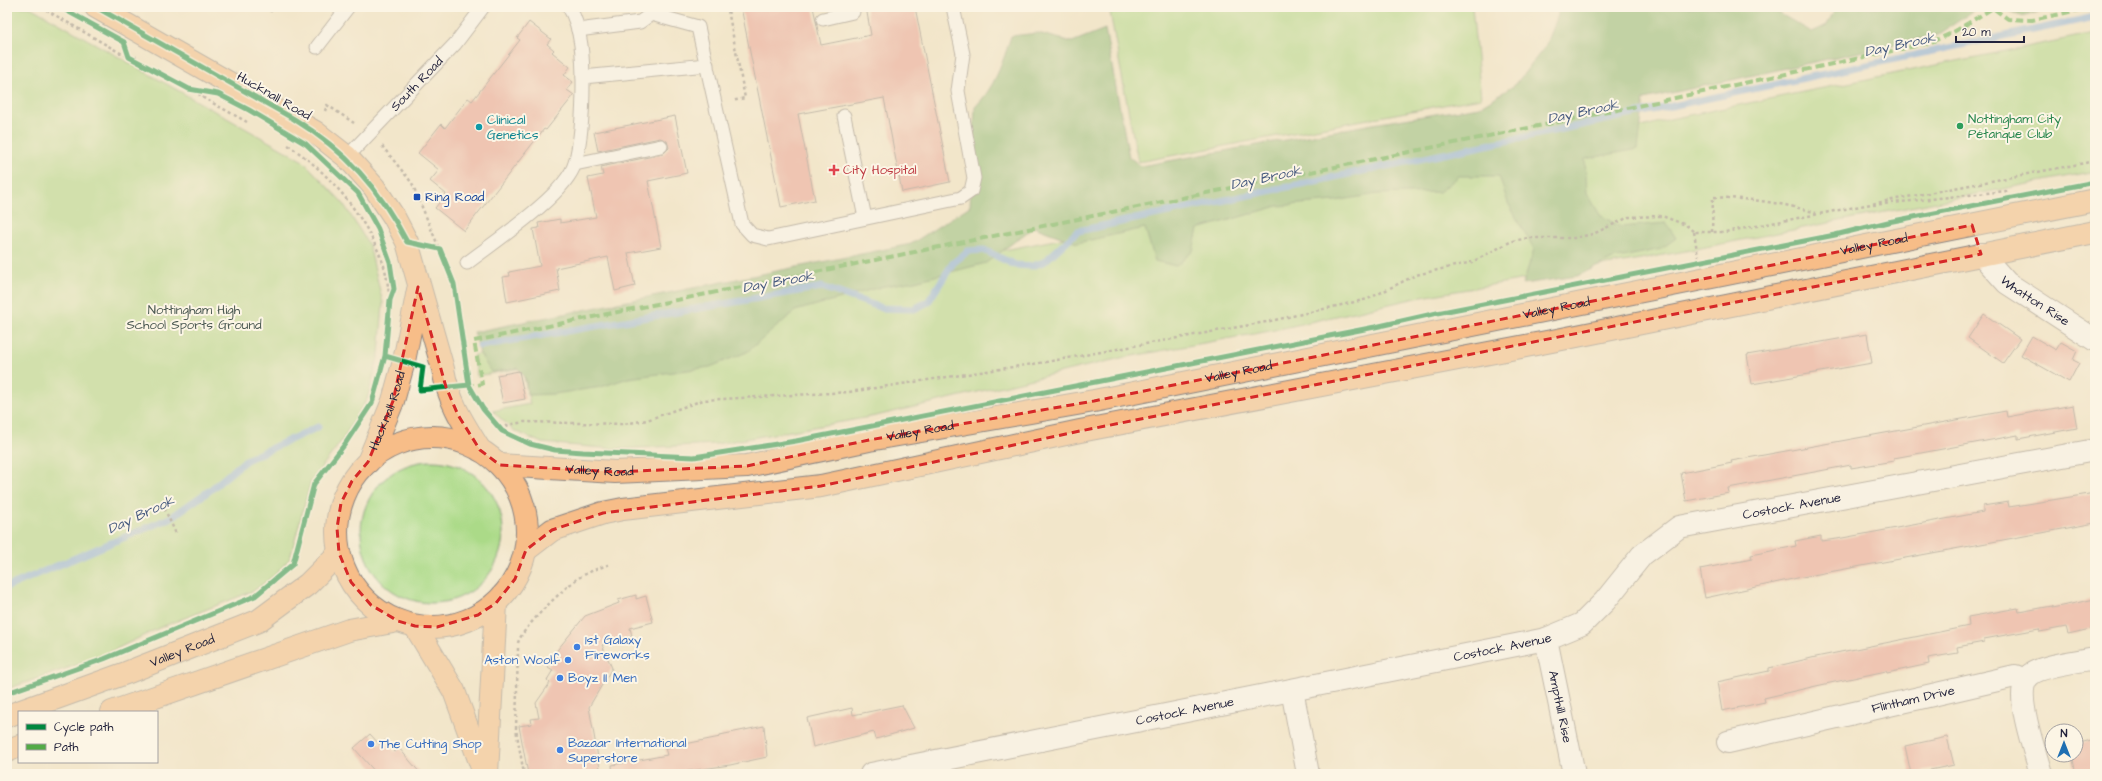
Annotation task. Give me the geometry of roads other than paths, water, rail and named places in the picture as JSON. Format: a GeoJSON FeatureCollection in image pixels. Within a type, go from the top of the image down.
{"type":"FeatureCollection","features":[{"type":"Feature","properties":{"kind":"main road","name":"Hucknall Road"},"geometry":{"type":"LineString","coordinates":[[96,7],[314,132],[347,158],[374,187],[394,217],[407,242],[418,287],[443,369],[446,388],[458,415],[480,450]]}},
{"type":"Feature","properties":{"kind":"main road","name":"Valley Road"},"geometry":{"type":"LineString","coordinates":[[500,465],[615,472],[748,466],[869,440],[1101,400],[2095,200]]}},
{"type":"Feature","properties":{"kind":"main road"},"geometry":{"type":"LineString","coordinates":[[1972,225],[1981,254]]}},
{"type":"Feature","properties":{"kind":"main road"},"geometry":{"type":"LineString","coordinates":[[526,550],[552,530],[624,508],[820,486],[1080,431],[1557,340],[2095,232]]}},
{"type":"Feature","properties":{"kind":"main road","name":"Hucknall Road"},"geometry":{"type":"LineString","coordinates":[[368,462],[393,401],[404,362],[418,287]]}},
{"type":"Feature","properties":{"kind":"main road"},"geometry":{"type":"LineString","coordinates":[[115,711],[349,630],[407,623],[437,627],[458,624],[478,615],[496,603],[515,579],[526,550],[527,519],[518,490],[500,465],[480,450],[452,439],[422,438],[393,445],[368,462],[352,481],[341,503],[337,528],[339,553],[351,582],[371,605],[407,623],[454,691],[484,774]]}},
{"type":"Feature","properties":{"kind":"main road","name":"Valley Road"},"geometry":{"type":"LineString","coordinates":[[21,711],[126,673],[258,621],[308,584],[339,553]]}},
{"type":"Feature","properties":{"kind":"main road"},"geometry":{"type":"LineString","coordinates":[[487,774],[496,603]]}},
{"type":"Feature","properties":{"kind":"main road","name":"Valley Road"},"geometry":{"type":"LineString","coordinates":[[7,716],[18,712]]}},
{"type":"Feature","properties":{"kind":"main road"},"geometry":{"type":"LineString","coordinates":[[7,751],[18,746]]}},
{"type":"Feature","properties":{"kind":"street","name":"Whatton Rise"},"geometry":{"type":"LineString","coordinates":[[1981,254],[2007,283],[2095,340]]}},
{"type":"Feature","properties":{"kind":"street","name":"Costock Avenue"},"geometry":{"type":"LineString","coordinates":[[871,774],[1546,639],[1582,624],[1605,601],[1642,555],[1680,527],[2095,450]]}},
{"type":"Feature","properties":{"kind":"street","name":"Ampthill Rise"},"geometry":{"type":"LineString","coordinates":[[1546,639],[1574,774]]}},
{"type":"Feature","properties":{"kind":"street"},"geometry":{"type":"LineString","coordinates":[[2041,774],[2022,702],[2022,687],[2025,680],[2036,671],[2095,658]]}},
{"type":"Feature","properties":{"kind":"street","name":"Flintham Drive"},"geometry":{"type":"LineString","coordinates":[[1728,742],[2015,676],[2025,680]]}},
{"type":"Feature","properties":{"kind":"street"},"geometry":{"type":"LineString","coordinates":[[1292,690],[1308,774]]}},
{"type":"Feature","properties":{"kind":"lane"},"geometry":{"type":"LineString","coordinates":[[317,47],[348,7]]}},
{"type":"Feature","properties":{"kind":"lane","name":"South Road"},"geometry":{"type":"LineString","coordinates":[[347,158],[455,44],[483,7]]}},
{"type":"Feature","properties":{"kind":"lane"},"geometry":{"type":"LineString","coordinates":[[467,263],[554,195],[575,164],[583,121],[583,77],[578,30],[569,7]]}},
{"type":"Feature","properties":{"kind":"lane"},"geometry":{"type":"LineString","coordinates":[[824,19],[853,12],[852,7]]}},
{"type":"Feature","properties":{"kind":"lane"},"geometry":{"type":"LineString","coordinates":[[578,30],[640,22],[656,10],[698,27],[742,224],[752,235],[768,238],[961,198],[971,191],[974,178],[958,92],[963,54],[953,7]]}},
{"type":"Feature","properties":{"kind":"lane"},"geometry":{"type":"LineString","coordinates":[[583,77],[707,65]]}},
{"type":"Feature","properties":{"kind":"lane"},"geometry":{"type":"LineString","coordinates":[[844,116],[865,218]]}},
{"type":"Feature","properties":{"kind":"lane"},"geometry":{"type":"LineString","coordinates":[[575,164],[662,146]]}},
{"type":"Feature","properties":{"kind":"waterway","name":"Day Brook"},"geometry":{"type":"LineString","coordinates":[[480,346],[822,287],[882,308],[914,309],[928,302],[953,263],[968,251],[984,250],[1015,265],[1032,266],[1044,262],[1078,231],[2095,17]]}},
{"type":"Feature","properties":{"kind":"waterway","name":"Day Brook"},"geometry":{"type":"LineString","coordinates":[[7,587],[170,518],[209,491],[246,460],[318,427]]}},
{"type":"Feature","properties":{"kind":"place","name":"Nottingham City Pétanque Club"},"geometry":{"type":"Point","coordinates":[1960,126]}},
{"type":"Feature","properties":{"kind":"place","name":"Clinical Genetics"},"geometry":{"type":"Point","coordinates":[479,127]}},
{"type":"Feature","properties":{"kind":"place","name":"City Hospital"},"geometry":{"type":"Point","coordinates":[834,170]}},
{"type":"Feature","properties":{"kind":"place","name":"Ring Road"},"geometry":{"type":"Point","coordinates":[417,197]}},
{"type":"Feature","properties":{"kind":"place","name":"1st Galaxy Fireworks"},"geometry":{"type":"Point","coordinates":[577,647]}},
{"type":"Feature","properties":{"kind":"place","name":"Aston Woolf"},"geometry":{"type":"Point","coordinates":[568,660]}},
{"type":"Feature","properties":{"kind":"place","name":"Boyz II Men"},"geometry":{"type":"Point","coordinates":[560,678]}},
{"type":"Feature","properties":{"kind":"place","name":"The Cutting Shop"},"geometry":{"type":"Point","coordinates":[371,744]}},
{"type":"Feature","properties":{"kind":"place","name":"Bazaar International Superstore"},"geometry":{"type":"Point","coordinates":[560,750]}},
{"type":"Feature","properties":{"kind":"park label","name":"Nottingham High School Sports Ground"},"geometry":{"type":"Point","coordinates":[194,318]}}]}
